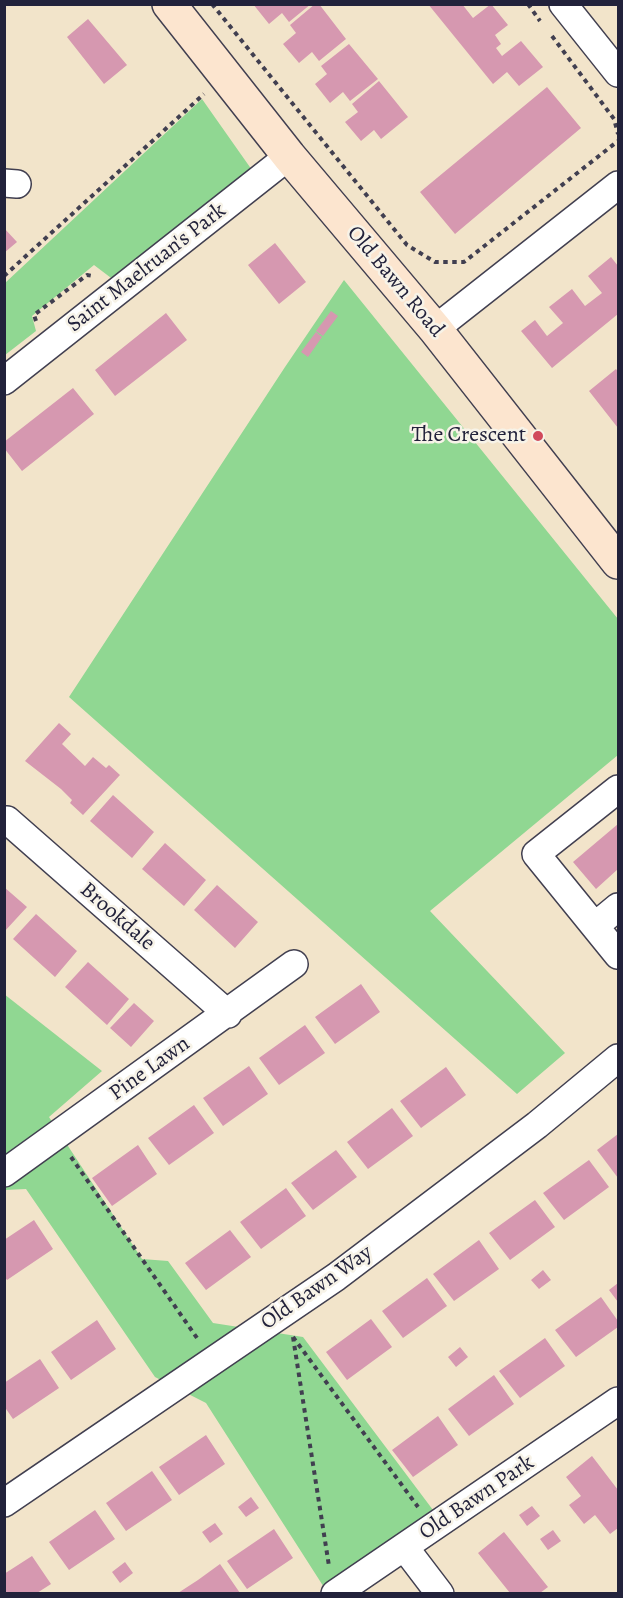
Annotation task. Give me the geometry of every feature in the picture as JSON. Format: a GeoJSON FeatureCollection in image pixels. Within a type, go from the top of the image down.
{"type":"FeatureCollection","features":[{"type":"Feature","properties":{"kind":"main road","name":"Old Bawn Road"},"geometry":{"type":"LineString","coordinates":[[169,4],[289,156],[435,329],[618,562]]}},
{"type":"Feature","properties":{"kind":"street"},"geometry":{"type":"LineString","coordinates":[[563,4],[618,73]]}},
{"type":"Feature","properties":{"kind":"street","name":"Saint Maelruan's Park"},"geometry":{"type":"LineString","coordinates":[[4,381],[289,156]]}},
{"type":"Feature","properties":{"kind":"street"},"geometry":{"type":"LineString","coordinates":[[435,329],[618,185]]}},
{"type":"Feature","properties":{"kind":"street"},"geometry":{"type":"LineString","coordinates":[[618,789],[536,854],[618,955]]}},
{"type":"Feature","properties":{"kind":"street","name":"Brookdale"},"geometry":{"type":"LineString","coordinates":[[7,820],[228,1014]]}},
{"type":"Feature","properties":{"kind":"street"},"geometry":{"type":"LineString","coordinates":[[595,926],[618,907]]}},
{"type":"Feature","properties":{"kind":"street","name":"Pine Lawn"},"geometry":{"type":"LineString","coordinates":[[4,1173],[228,1014],[294,964]]}},
{"type":"Feature","properties":{"kind":"street","name":"Old Bawn Way"},"geometry":{"type":"LineString","coordinates":[[4,1503],[336,1277],[537,1125],[618,1058]]}},
{"type":"Feature","properties":{"kind":"street","name":"Old Bawn Park"},"geometry":{"type":"LineString","coordinates":[[333,1585],[405,1548],[618,1401]]}},
{"type":"Feature","properties":{"kind":"street"},"geometry":{"type":"LineString","coordinates":[[405,1548],[440,1593]]}},
{"type":"Feature","properties":{"kind":"path"},"geometry":{"type":"LineString","coordinates":[[212,4],[407,245],[435,262],[464,262],[618,141]]}},
{"type":"Feature","properties":{"kind":"path"},"geometry":{"type":"LineString","coordinates":[[528,4],[542,24]]}},
{"type":"Feature","properties":{"kind":"path"},"geometry":{"type":"LineString","coordinates":[[549,33],[614,119],[618,134]]}},
{"type":"Feature","properties":{"kind":"path"},"geometry":{"type":"LineString","coordinates":[[4,276],[209,89]]}},
{"type":"Feature","properties":{"kind":"path"},"geometry":{"type":"LineString","coordinates":[[37,326],[34,315],[87,275],[96,276]]}},
{"type":"Feature","properties":{"kind":"path"},"geometry":{"type":"LineString","coordinates":[[71,1157],[197,1338]]}},
{"type":"Feature","properties":{"kind":"path"},"geometry":{"type":"LineString","coordinates":[[333,1585],[293,1336],[422,1513]]}},
{"type":"Feature","properties":{"kind":"green space"},"geometry":{"type":"Polygon","coordinates":[[[202,99],[259,180],[123,287],[94,265],[32,316],[36,331],[5,355],[5,283],[202,99]]]}},
{"type":"Feature","properties":{"kind":"green space"},"geometry":{"type":"Polygon","coordinates":[[[344,280],[618,619],[618,755],[430,911],[565,1053],[517,1094],[69,697],[344,280]]]}},
{"type":"Feature","properties":{"kind":"green space"},"geometry":{"type":"Polygon","coordinates":[[[4,994],[102,1071],[49,1117],[142,1259],[168,1261],[213,1323],[303,1337],[433,1510],[327,1592],[206,1403],[155,1377],[26,1189],[5,1190],[4,994]]]}},
{"type":"Feature","properties":{"kind":"building"},"geometry":{"type":"Polygon","coordinates":[[[253,4],[311,4],[289,22],[282,13],[269,24],[253,4]]]}},
{"type":"Feature","properties":{"kind":"building"},"geometry":{"type":"Polygon","coordinates":[[[315,4],[319,4],[346,39],[319,61],[312,52],[299,63],[283,44],[296,33],[290,25],[315,4]]]}},
{"type":"Feature","properties":{"kind":"building"},"geometry":{"type":"Polygon","coordinates":[[[428,4],[462,4],[473,18],[491,4],[508,25],[495,35],[501,44],[496,48],[502,56],[521,41],[543,67],[519,86],[507,72],[493,84],[428,4]]]}},
{"type":"Feature","properties":{"kind":"building"},"geometry":{"type":"Polygon","coordinates":[[[88,19],[127,65],[104,84],[67,37],[88,19]]]}},
{"type":"Feature","properties":{"kind":"building"},"geometry":{"type":"Polygon","coordinates":[[[349,44],[378,79],[350,101],[343,92],[330,103],[315,84],[327,74],[321,66],[349,44]]]}},
{"type":"Feature","properties":{"kind":"building"},"geometry":{"type":"Polygon","coordinates":[[[379,81],[408,117],[381,139],[374,130],[361,141],[345,122],[358,112],[352,104],[379,81]]]}},
{"type":"Feature","properties":{"kind":"building"},"geometry":{"type":"Polygon","coordinates":[[[547,87],[581,128],[455,234],[420,192],[547,87]]]}},
{"type":"Feature","properties":{"kind":"building"},"geometry":{"type":"Polygon","coordinates":[[[4,228],[17,242],[4,253],[4,228]]]}},
{"type":"Feature","properties":{"kind":"building"},"geometry":{"type":"Polygon","coordinates":[[[275,243],[306,282],[279,304],[248,265],[275,243]]]}},
{"type":"Feature","properties":{"kind":"building"},"geometry":{"type":"Polygon","coordinates":[[[611,257],[618,266],[618,314],[552,368],[521,331],[535,320],[547,336],[563,323],[549,307],[572,289],[585,306],[602,293],[588,276],[611,257]]]}},
{"type":"Feature","properties":{"kind":"building"},"geometry":{"type":"Polygon","coordinates":[[[331,311],[338,316],[323,336],[316,331],[331,311]]]}},
{"type":"Feature","properties":{"kind":"building"},"geometry":{"type":"Polygon","coordinates":[[[166,313],[187,340],[115,396],[95,370],[166,313]]]}},
{"type":"Feature","properties":{"kind":"building"},"geometry":{"type":"Polygon","coordinates":[[[316,332],[322,337],[308,357],[301,352],[316,332]]]}},
{"type":"Feature","properties":{"kind":"building"},"geometry":{"type":"Polygon","coordinates":[[[616,369],[618,372],[618,428],[589,391],[616,369]]]}},
{"type":"Feature","properties":{"kind":"building"},"geometry":{"type":"Polygon","coordinates":[[[73,388],[94,414],[22,471],[4,448],[4,442],[73,388]]]}},
{"type":"Feature","properties":{"kind":"building"},"geometry":{"type":"Polygon","coordinates":[[[59,723],[71,734],[62,744],[85,766],[93,757],[106,768],[109,765],[120,775],[83,815],[70,803],[72,800],[61,789],[25,761],[59,723]]]}},
{"type":"Feature","properties":{"kind":"building"},"geometry":{"type":"Polygon","coordinates":[[[113,795],[154,832],[132,858],[90,821],[113,795]]]}},
{"type":"Feature","properties":{"kind":"building"},"geometry":{"type":"Polygon","coordinates":[[[618,824],[618,869],[596,889],[573,862],[618,824]]]}},
{"type":"Feature","properties":{"kind":"building"},"geometry":{"type":"Polygon","coordinates":[[[165,843],[206,880],[184,906],[142,869],[165,843]]]}},
{"type":"Feature","properties":{"kind":"building"},"geometry":{"type":"Polygon","coordinates":[[[217,885],[258,922],[235,948],[194,910],[217,885]]]}},
{"type":"Feature","properties":{"kind":"building"},"geometry":{"type":"Polygon","coordinates":[[[4,887],[27,907],[4,932],[4,887]]]}},
{"type":"Feature","properties":{"kind":"building"},"geometry":{"type":"Polygon","coordinates":[[[36,914],[77,951],[55,977],[13,939],[36,914]]]}},
{"type":"Feature","properties":{"kind":"building"},"geometry":{"type":"Polygon","coordinates":[[[88,962],[129,999],[107,1025],[65,987],[88,962]]]}},
{"type":"Feature","properties":{"kind":"building"},"geometry":{"type":"Polygon","coordinates":[[[361,984],[380,1012],[335,1044],[315,1017],[361,984]]]}},
{"type":"Feature","properties":{"kind":"building"},"geometry":{"type":"Polygon","coordinates":[[[134,1003],[154,1021],[131,1047],[110,1028],[134,1003]]]}},
{"type":"Feature","properties":{"kind":"building"},"geometry":{"type":"Polygon","coordinates":[[[305,1025],[325,1053],[279,1085],[259,1058],[305,1025]]]}},
{"type":"Feature","properties":{"kind":"building"},"geometry":{"type":"Polygon","coordinates":[[[249,1066],[268,1094],[223,1126],[203,1098],[249,1066]]]}},
{"type":"Feature","properties":{"kind":"building"},"geometry":{"type":"Polygon","coordinates":[[[446,1067],[466,1095],[421,1128],[400,1101],[446,1067]]]}},
{"type":"Feature","properties":{"kind":"building"},"geometry":{"type":"Polygon","coordinates":[[[194,1105],[214,1133],[169,1165],[148,1138],[194,1105]]]}},
{"type":"Feature","properties":{"kind":"building"},"geometry":{"type":"Polygon","coordinates":[[[392,1108],[413,1136],[368,1169],[347,1142],[392,1108]]]}},
{"type":"Feature","properties":{"kind":"building"},"geometry":{"type":"Polygon","coordinates":[[[618,1134],[618,1178],[597,1150],[618,1134]]]}},
{"type":"Feature","properties":{"kind":"building"},"geometry":{"type":"Polygon","coordinates":[[[138,1145],[157,1174],[112,1206],[92,1178],[138,1145]]]}},
{"type":"Feature","properties":{"kind":"building"},"geometry":{"type":"Polygon","coordinates":[[[336,1150],[357,1177],[313,1210],[291,1183],[336,1150]]]}},
{"type":"Feature","properties":{"kind":"building"},"geometry":{"type":"Polygon","coordinates":[[[589,1160],[609,1187],[564,1220],[543,1193],[589,1160]]]}},
{"type":"Feature","properties":{"kind":"building"},"geometry":{"type":"Polygon","coordinates":[[[286,1188],[306,1216],[261,1249],[240,1222],[286,1188]]]}},
{"type":"Feature","properties":{"kind":"building"},"geometry":{"type":"Polygon","coordinates":[[[535,1200],[555,1227],[510,1260],[489,1233],[535,1200]]]}},
{"type":"Feature","properties":{"kind":"building"},"geometry":{"type":"Polygon","coordinates":[[[34,1220],[53,1249],[7,1280],[4,1276],[4,1240],[34,1220]]]}},
{"type":"Feature","properties":{"kind":"building"},"geometry":{"type":"Polygon","coordinates":[[[230,1230],[251,1257],[206,1290],[185,1263],[230,1230]]]}},
{"type":"Feature","properties":{"kind":"building"},"geometry":{"type":"Polygon","coordinates":[[[479,1240],[499,1269],[454,1301],[433,1274],[479,1240]]]}},
{"type":"Feature","properties":{"kind":"building"},"geometry":{"type":"Polygon","coordinates":[[[543,1270],[551,1280],[539,1289],[531,1280],[543,1270]]]}},
{"type":"Feature","properties":{"kind":"building"},"geometry":{"type":"Polygon","coordinates":[[[427,1278],[447,1306],[403,1338],[382,1311],[427,1278]]]}},
{"type":"Feature","properties":{"kind":"building"},"geometry":{"type":"Polygon","coordinates":[[[618,1283],[618,1302],[609,1290],[618,1283]]]}},
{"type":"Feature","properties":{"kind":"building"},"geometry":{"type":"Polygon","coordinates":[[[601,1297],[618,1321],[618,1327],[576,1357],[555,1330],[601,1297]]]}},
{"type":"Feature","properties":{"kind":"building"},"geometry":{"type":"Polygon","coordinates":[[[371,1319],[392,1347],[347,1380],[326,1352],[371,1319]]]}},
{"type":"Feature","properties":{"kind":"building"},"geometry":{"type":"Polygon","coordinates":[[[97,1320],[116,1349],[71,1380],[51,1352],[97,1320]]]}},
{"type":"Feature","properties":{"kind":"building"},"geometry":{"type":"Polygon","coordinates":[[[545,1338],[565,1366],[520,1398],[499,1371],[545,1338]]]}},
{"type":"Feature","properties":{"kind":"building"},"geometry":{"type":"Polygon","coordinates":[[[460,1347],[468,1357],[456,1367],[448,1357],[460,1347]]]}},
{"type":"Feature","properties":{"kind":"building"},"geometry":{"type":"Polygon","coordinates":[[[40,1359],[59,1388],[13,1419],[4,1406],[4,1383],[40,1359]]]}},
{"type":"Feature","properties":{"kind":"building"},"geometry":{"type":"Polygon","coordinates":[[[494,1375],[514,1404],[469,1436],[448,1409],[494,1375]]]}},
{"type":"Feature","properties":{"kind":"building"},"geometry":{"type":"Polygon","coordinates":[[[438,1416],[458,1445],[413,1477],[392,1450],[438,1416]]]}},
{"type":"Feature","properties":{"kind":"building"},"geometry":{"type":"Polygon","coordinates":[[[206,1435],[225,1464],[179,1495],[159,1467],[206,1435]]]}},
{"type":"Feature","properties":{"kind":"building"},"geometry":{"type":"Polygon","coordinates":[[[592,1456],[618,1490],[618,1528],[610,1534],[595,1515],[584,1524],[569,1505],[581,1496],[566,1477],[592,1456]]]}},
{"type":"Feature","properties":{"kind":"building"},"geometry":{"type":"Polygon","coordinates":[[[152,1471],[172,1500],[126,1531],[106,1503],[152,1471]]]}},
{"type":"Feature","properties":{"kind":"building"},"geometry":{"type":"Polygon","coordinates":[[[251,1497],[259,1508],[246,1517],[238,1507],[251,1497]]]}},
{"type":"Feature","properties":{"kind":"building"},"geometry":{"type":"Polygon","coordinates":[[[532,1506],[540,1516],[527,1526],[519,1515],[532,1506]]]}},
{"type":"Feature","properties":{"kind":"building"},"geometry":{"type":"Polygon","coordinates":[[[95,1510],[115,1539],[69,1570],[49,1542],[95,1510]]]}},
{"type":"Feature","properties":{"kind":"building"},"geometry":{"type":"Polygon","coordinates":[[[215,1523],[223,1534],[210,1543],[202,1532],[215,1523]]]}},
{"type":"Feature","properties":{"kind":"building"},"geometry":{"type":"Polygon","coordinates":[[[274,1529],[293,1558],[247,1589],[227,1561],[274,1529]]]}},
{"type":"Feature","properties":{"kind":"building"},"geometry":{"type":"Polygon","coordinates":[[[553,1530],[561,1541],[548,1550],[540,1539],[553,1530]]]}},
{"type":"Feature","properties":{"kind":"building"},"geometry":{"type":"Polygon","coordinates":[[[504,1532],[548,1587],[540,1593],[510,1593],[478,1553],[504,1532]]]}},
{"type":"Feature","properties":{"kind":"building"},"geometry":{"type":"Polygon","coordinates":[[[32,1556],[51,1584],[37,1593],[4,1593],[4,1574],[32,1556]]]}},
{"type":"Feature","properties":{"kind":"building"},"geometry":{"type":"Polygon","coordinates":[[[125,1562],[133,1573],[120,1583],[112,1572],[125,1562]]]}},
{"type":"Feature","properties":{"kind":"building"},"geometry":{"type":"Polygon","coordinates":[[[220,1564],[240,1593],[178,1593],[198,1580],[220,1564]]]}},
{"type":"Feature","properties":{"kind":"place","name":"The Crescent"},"geometry":{"type":"Point","coordinates":[538,436]}}]}
